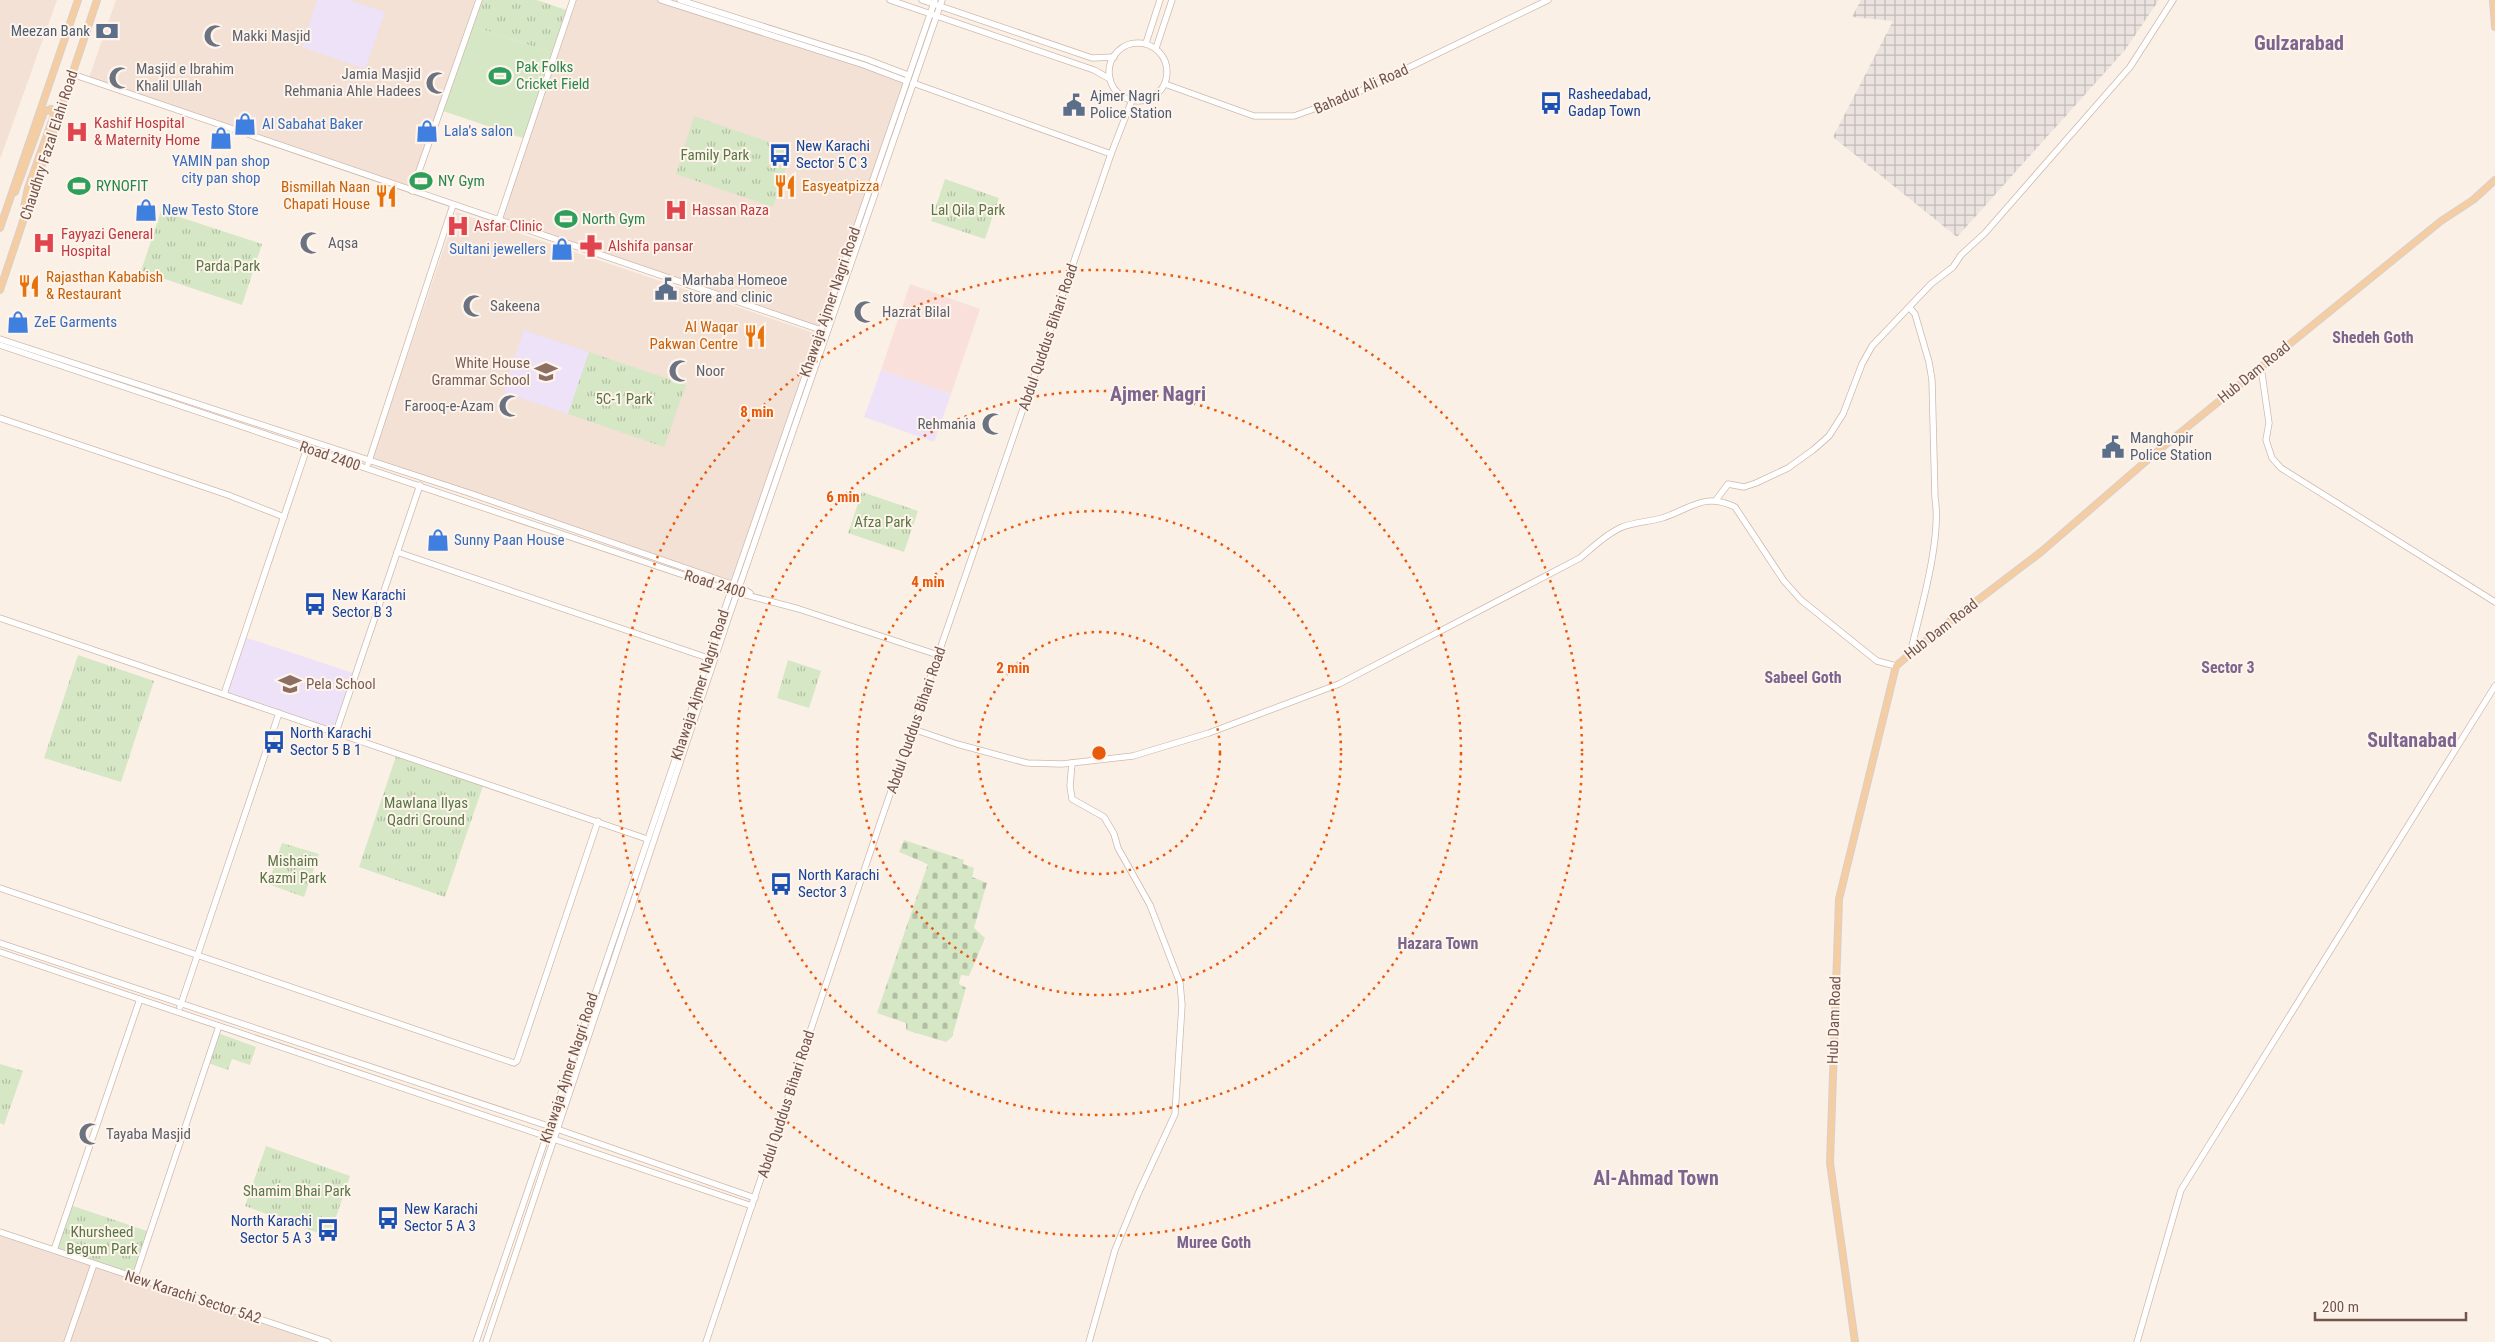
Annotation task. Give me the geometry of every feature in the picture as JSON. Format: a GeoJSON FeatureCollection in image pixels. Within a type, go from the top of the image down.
{"type":"FeatureCollection","features":[{"type":"Feature","properties":{"kind":"main road","name":"Chaudhry Fazal Elahi Road"},"geometry":{"type":"LineString","coordinates":[[0,228],[78,0]]}},
{"type":"Feature","properties":{"kind":"main road","name":"Chaudhry Fazal Elahi Road"},"geometry":{"type":"LineString","coordinates":[[0,290],[97,0]]}},
{"type":"Feature","properties":{"kind":"main road"},"geometry":{"type":"LineString","coordinates":[[2493,0],[2495,27]]}},
{"type":"Feature","properties":{"kind":"main road"},"geometry":{"type":"LineString","coordinates":[[7,206],[19,184],[44,112],[52,110],[54,116],[28,188],[20,230]]}},
{"type":"Feature","properties":{"kind":"main road","name":"Hub Dam Road"},"geometry":{"type":"LineString","coordinates":[[1855,1342],[1830,1163],[1839,899],[1896,666],[2041,552],[2159,450],[2442,220],[2473,200],[2495,180]]}},
{"type":"Feature","properties":{"kind":"street"},"geometry":{"type":"LineString","coordinates":[[412,191],[478,0]]}},
{"type":"Feature","properties":{"kind":"street"},"geometry":{"type":"LineString","coordinates":[[499,220],[573,0]]}},
{"type":"Feature","properties":{"kind":"street"},"geometry":{"type":"LineString","coordinates":[[661,0],[864,65],[906,81]]}},
{"type":"Feature","properties":{"kind":"street"},"geometry":{"type":"LineString","coordinates":[[680,0],[908,74]]}},
{"type":"Feature","properties":{"kind":"street"},"geometry":{"type":"LineString","coordinates":[[890,0],[1094,70],[1110,79]]}},
{"type":"Feature","properties":{"kind":"street"},"geometry":{"type":"LineString","coordinates":[[922,0],[941,3],[1092,58],[1114,57]]}},
{"type":"Feature","properties":{"kind":"street"},"geometry":{"type":"LineString","coordinates":[[1146,43],[1160,0]]}},
{"type":"Feature","properties":{"kind":"street"},"geometry":{"type":"LineString","coordinates":[[1156,48],[1172,0]]}},
{"type":"Feature","properties":{"kind":"street","name":"Bahadur Ali Road"},"geometry":{"type":"LineString","coordinates":[[1165,84],[1254,116],[1294,116],[1350,96],[1548,0]]}},
{"type":"Feature","properties":{"kind":"street"},"geometry":{"type":"LineString","coordinates":[[1716,500],[1728,484],[1744,487],[1788,468],[1829,436],[1843,414],[1862,364],[1872,346],[1931,284],[1953,267],[1961,256],[1986,232],[2130,67],[2172,0]]}},
{"type":"Feature","properties":{"kind":"street","name":"Khawaja Ajmer Nagri Road"},"geometry":{"type":"LineString","coordinates":[[476,1339],[663,804],[736,589],[763,498],[934,2]]}},
{"type":"Feature","properties":{"kind":"street","name":"Khawaja Ajmer Nagri Road"},"geometry":{"type":"LineString","coordinates":[[486,1341],[557,1129],[635,885],[647,839],[663,804],[708,658],[770,500],[941,3]]}},
{"type":"Feature","properties":{"kind":"street"},"geometry":{"type":"LineString","coordinates":[[1132,42],[1146,43],[1156,48],[1164,59],[1166,70],[1165,84],[1154,98],[1144,101],[1132,100],[1115,89],[1110,79],[1110,62],[1122,46],[1132,42]]}},
{"type":"Feature","properties":{"kind":"street"},"geometry":{"type":"LineString","coordinates":[[72,74],[821,330]]}},
{"type":"Feature","properties":{"kind":"street"},"geometry":{"type":"LineString","coordinates":[[912,83],[1111,154]]}},
{"type":"Feature","properties":{"kind":"street","name":"Abdul Quddus Bihari Road"},"geometry":{"type":"LineString","coordinates":[[706,1342],[938,656],[1111,154],[1132,100]]}},
{"type":"Feature","properties":{"kind":"street"},"geometry":{"type":"LineString","coordinates":[[367,468],[453,205]]}},
{"type":"Feature","properties":{"kind":"street"},"geometry":{"type":"LineString","coordinates":[[833,295],[840,297]]}},
{"type":"Feature","properties":{"kind":"street"},"geometry":{"type":"LineString","coordinates":[[1910,308],[1915,314],[1932,380],[1935,498],[1938,515],[1924,594],[1910,654]]}},
{"type":"Feature","properties":{"kind":"street","name":"Road 2400"},"geometry":{"type":"LineString","coordinates":[[0,339],[369,460],[736,589]]}},
{"type":"Feature","properties":{"kind":"street","name":"Road 2400"},"geometry":{"type":"LineString","coordinates":[[0,345],[938,656]]}},
{"type":"Feature","properties":{"kind":"street"},"geometry":{"type":"LineString","coordinates":[[814,348],[821,350]]}},
{"type":"Feature","properties":{"kind":"street"},"geometry":{"type":"LineString","coordinates":[[2261,367],[2269,423],[2266,440],[2272,458],[2281,468],[2495,602]]}},
{"type":"Feature","properties":{"kind":"street"},"geometry":{"type":"LineString","coordinates":[[0,418],[228,495],[284,517]]}},
{"type":"Feature","properties":{"kind":"street"},"geometry":{"type":"LineString","coordinates":[[224,694],[308,448]]}},
{"type":"Feature","properties":{"kind":"street"},"geometry":{"type":"LineString","coordinates":[[336,732],[420,485]]}},
{"type":"Feature","properties":{"kind":"street"},"geometry":{"type":"LineString","coordinates":[[763,498],[770,500]]}},
{"type":"Feature","properties":{"kind":"street"},"geometry":{"type":"LineString","coordinates":[[913,729],[957,744],[1027,763],[1072,763],[1133,756],[1209,733],[1339,684],[1580,558],[1603,538],[1622,527],[1663,518],[1696,503],[1716,500],[1735,507],[1784,581],[1802,600],[1876,661],[1896,666]]}},
{"type":"Feature","properties":{"kind":"street"},"geometry":{"type":"LineString","coordinates":[[397,552],[708,658]]}},
{"type":"Feature","properties":{"kind":"street"},"geometry":{"type":"LineString","coordinates":[[0,618],[647,839]]}},
{"type":"Feature","properties":{"kind":"street"},"geometry":{"type":"LineString","coordinates":[[2137,1342],[2170,1235],[2181,1190],[2495,686]]}},
{"type":"Feature","properties":{"kind":"street"},"geometry":{"type":"LineString","coordinates":[[179,1012],[278,713]]}},
{"type":"Feature","properties":{"kind":"street"},"geometry":{"type":"LineString","coordinates":[[1072,763],[1070,786],[1072,799],[1104,817],[1114,834],[1118,848],[1150,905],[1180,983],[1182,1005],[1175,1114],[1138,1194],[1115,1250],[1089,1342]]}},
{"type":"Feature","properties":{"kind":"street"},"geometry":{"type":"LineString","coordinates":[[0,888],[516,1063],[598,822]]}},
{"type":"Feature","properties":{"kind":"street"},"geometry":{"type":"LineString","coordinates":[[0,943],[557,1129],[755,1198]]}},
{"type":"Feature","properties":{"kind":"street"},"geometry":{"type":"LineString","coordinates":[[0,952],[752,1206]]}},
{"type":"Feature","properties":{"kind":"street"},"geometry":{"type":"LineString","coordinates":[[54,1250],[140,999]]}},
{"type":"Feature","properties":{"kind":"street"},"geometry":{"type":"LineString","coordinates":[[135,1277],[219,1026]]}},
{"type":"Feature","properties":{"kind":"street","name":"New Karachi Sector 5A2"},"geometry":{"type":"LineString","coordinates":[[0,1232],[328,1342]]}},
{"type":"Feature","properties":{"kind":"street"},"geometry":{"type":"LineString","coordinates":[[68,1342],[94,1264]]}},
{"type":"Feature","properties":{"kind":"street"},"geometry":{"type":"LineString","coordinates":[[476,1339],[486,1341]]}},
{"type":"Feature","properties":{"kind":"shaded area"},"geometry":{"type":"Polygon","coordinates":[[[0,0],[57,0],[0,159],[0,0]]]}},
{"type":"Feature","properties":{"kind":"shaded area"},"geometry":{"type":"Polygon","coordinates":[[[116,0],[475,0],[410,189],[89,78],[116,0]]]}},
{"type":"Feature","properties":{"kind":"shaded area"},"geometry":{"type":"Polygon","coordinates":[[[317,0],[349,0],[385,12],[365,69],[302,47],[317,0]]]}},
{"type":"Feature","properties":{"kind":"shaded area"},"geometry":{"type":"Polygon","coordinates":[[[575,0],[666,0],[789,35],[866,64],[903,83],[819,327],[502,219],[575,0]]]}},
{"type":"Feature","properties":{"kind":"shaded area"},"geometry":{"type":"Polygon","coordinates":[[[1861,0],[2159,0],[2125,50],[1957,237],[1833,137],[1893,21],[1852,17],[1861,0]]]}},
{"type":"Feature","properties":{"kind":"shaded area"},"geometry":{"type":"Polygon","coordinates":[[[456,212],[817,334],[731,580],[373,458],[456,212]]]}},
{"type":"Feature","properties":{"kind":"shaded area"},"geometry":{"type":"Polygon","coordinates":[[[910,284],[980,309],[951,394],[881,370],[910,284]]]}},
{"type":"Feature","properties":{"kind":"shaded area","name":"White House Grammar School"},"geometry":{"type":"Polygon","coordinates":[[[524,330],[589,352],[568,414],[503,392],[524,330]]]}},
{"type":"Feature","properties":{"kind":"shaded area"},"geometry":{"type":"Polygon","coordinates":[[[881,370],[951,394],[934,442],[864,417],[881,370]]]}},
{"type":"Feature","properties":{"kind":"shaded area","name":"Pela School"},"geometry":{"type":"Polygon","coordinates":[[[244,637],[356,674],[336,732],[224,694],[244,637]]]}},
{"type":"Feature","properties":{"kind":"shaded area"},"geometry":{"type":"Polygon","coordinates":[[[0,1235],[93,1266],[65,1342],[0,1342],[0,1235]]]}},
{"type":"Feature","properties":{"kind":"shaded area"},"geometry":{"type":"Polygon","coordinates":[[[95,1266],[320,1342],[68,1342],[95,1266]]]}},
{"type":"Feature","properties":{"kind":"green space"},"geometry":{"type":"Polygon","coordinates":[[[479,0],[537,0],[569,11],[555,54],[470,25],[479,0]]]}},
{"type":"Feature","properties":{"kind":"green space","name":"Pak Folks Cricket Field"},"geometry":{"type":"Polygon","coordinates":[[[470,25],[555,54],[526,139],[440,110],[470,25]]]}},
{"type":"Feature","properties":{"kind":"green space","name":"Family Park"},"geometry":{"type":"Polygon","coordinates":[[[694,116],[792,150],[773,207],[676,174],[694,116]]]}},
{"type":"Feature","properties":{"kind":"green space","name":"Lal Qila Park"},"geometry":{"type":"Polygon","coordinates":[[[945,179],[999,198],[985,239],[931,221],[945,179]]]}},
{"type":"Feature","properties":{"kind":"green space","name":"Parda Park"},"geometry":{"type":"Polygon","coordinates":[[[161,211],[262,244],[242,305],[141,271],[161,211]]]}},
{"type":"Feature","properties":{"kind":"green space","name":"5C-1 Park"},"geometry":{"type":"Polygon","coordinates":[[[589,352],[686,385],[664,447],[568,414],[589,352]]]}},
{"type":"Feature","properties":{"kind":"green space","name":"Afza Park"},"geometry":{"type":"Polygon","coordinates":[[[862,492],[918,511],[904,552],[848,533],[862,492]]]}},
{"type":"Feature","properties":{"kind":"green space"},"geometry":{"type":"Polygon","coordinates":[[[78,655],[154,681],[121,782],[44,758],[78,655]]]}},
{"type":"Feature","properties":{"kind":"green space"},"geometry":{"type":"Polygon","coordinates":[[[788,660],[821,671],[809,708],[777,698],[788,660]]]}},
{"type":"Feature","properties":{"kind":"green space","name":"Mawlana Ilyas Qadri Ground"},"geometry":{"type":"Polygon","coordinates":[[[397,753],[484,783],[445,897],[359,867],[397,753]]]}},
{"type":"Feature","properties":{"kind":"green space"},"geometry":{"type":"Polygon","coordinates":[[[904,840],[964,860],[963,864],[974,868],[972,877],[987,883],[974,928],[985,938],[969,976],[961,975],[959,984],[966,988],[952,1037],[946,1042],[906,1030],[906,1023],[877,1013],[928,864],[899,852],[904,840]]]}},
{"type":"Feature","properties":{"kind":"green space","name":"Mishaim Kazmi Park"},"geometry":{"type":"Polygon","coordinates":[[[282,843],[319,854],[304,897],[268,884],[282,843]]]}},
{"type":"Feature","properties":{"kind":"green space"},"geometry":{"type":"Polygon","coordinates":[[[218,1033],[256,1047],[250,1065],[232,1059],[228,1070],[208,1063],[218,1033]]]}},
{"type":"Feature","properties":{"kind":"green space"},"geometry":{"type":"Polygon","coordinates":[[[0,1064],[23,1071],[4,1125],[0,1123],[0,1064]]]}},
{"type":"Feature","properties":{"kind":"green space","name":"Shamim Bhai Park"},"geometry":{"type":"Polygon","coordinates":[[[266,1146],[350,1176],[329,1237],[245,1206],[266,1146]]]}},
{"type":"Feature","properties":{"kind":"green space","name":"Khursheed Begum Park"},"geometry":{"type":"Polygon","coordinates":[[[70,1205],[150,1232],[135,1277],[54,1250],[70,1205]]]}},
{"type":"Feature","properties":{"kind":"place","name":"Meezan Bank"},"geometry":{"type":"Point","coordinates":[107,31]}},
{"type":"Feature","properties":{"kind":"place","name":"Makki Masjid"},"geometry":{"type":"Point","coordinates":[215,36]}},
{"type":"Feature","properties":{"kind":"place","name":"Pak Folks Cricket Field"},"geometry":{"type":"Point","coordinates":[500,76]}},
{"type":"Feature","properties":{"kind":"place","name":"Masjid e Ibrahim Khalil Ullah"},"geometry":{"type":"Point","coordinates":[120,78]}},
{"type":"Feature","properties":{"kind":"place","name":"Jamia Masjid Rehmania Ahle Hadees"},"geometry":{"type":"Point","coordinates":[437,83]}},
{"type":"Feature","properties":{"kind":"place","name":"Rasheedabad, Gadap Town"},"geometry":{"type":"Point","coordinates":[1551,103]}},
{"type":"Feature","properties":{"kind":"place","name":"Ajmer Nagri Police Station"},"geometry":{"type":"Point","coordinates":[1074,105]}},
{"type":"Feature","properties":{"kind":"place","name":"Al Sabahat Baker"},"geometry":{"type":"Point","coordinates":[245,124]}},
{"type":"Feature","properties":{"kind":"place","name":"Lala's salon"},"geometry":{"type":"Point","coordinates":[427,131]}},
{"type":"Feature","properties":{"kind":"place","name":"Kashif Hospital & Maternity Home"},"geometry":{"type":"Point","coordinates":[77,132]}},
{"type":"Feature","properties":{"kind":"place","name":"YAMIN pan shop city pan shop"},"geometry":{"type":"Point","coordinates":[221,138]}},
{"type":"Feature","properties":{"kind":"place","name":"New Karachi Sector 5 C 3"},"geometry":{"type":"Point","coordinates":[780,155]}},
{"type":"Feature","properties":{"kind":"place","name":"NY Gym"},"geometry":{"type":"Point","coordinates":[421,181]}},
{"type":"Feature","properties":{"kind":"place","name":"RYNOFIT"},"geometry":{"type":"Point","coordinates":[79,186]}},
{"type":"Feature","properties":{"kind":"place","name":"Easyeatpizza"},"geometry":{"type":"Point","coordinates":[785,186]}},
{"type":"Feature","properties":{"kind":"place","name":"Bismillah Naan Chapati House"},"geometry":{"type":"Point","coordinates":[386,196]}},
{"type":"Feature","properties":{"kind":"place","name":"New Testo Store"},"geometry":{"type":"Point","coordinates":[146,210]}},
{"type":"Feature","properties":{"kind":"place","name":"Hassan Raza"},"geometry":{"type":"Point","coordinates":[676,210]}},
{"type":"Feature","properties":{"kind":"place","name":"North Gym"},"geometry":{"type":"Point","coordinates":[566,219]}},
{"type":"Feature","properties":{"kind":"place","name":"Asfar Clinic"},"geometry":{"type":"Point","coordinates":[458,226]}},
{"type":"Feature","properties":{"kind":"place","name":"Fayyazi General Hospital"},"geometry":{"type":"Point","coordinates":[44,243]}},
{"type":"Feature","properties":{"kind":"place","name":"Aqsa"},"geometry":{"type":"Point","coordinates":[311,243]}},
{"type":"Feature","properties":{"kind":"place","name":"Alshifa pansar"},"geometry":{"type":"Point","coordinates":[591,246]}},
{"type":"Feature","properties":{"kind":"place","name":"Sultani jewellers"},"geometry":{"type":"Point","coordinates":[562,249]}},
{"type":"Feature","properties":{"kind":"place","name":"Rajasthan Kababish & Restaurant"},"geometry":{"type":"Point","coordinates":[29,286]}},
{"type":"Feature","properties":{"kind":"place","name":"Marhaba Homeoe store and clinic"},"geometry":{"type":"Point","coordinates":[666,289]}},
{"type":"Feature","properties":{"kind":"place","name":"Sakeena"},"geometry":{"type":"Point","coordinates":[474,306]}},
{"type":"Feature","properties":{"kind":"place","name":"Hazrat Bilal"},"geometry":{"type":"Point","coordinates":[865,312]}},
{"type":"Feature","properties":{"kind":"place","name":"ZeE Garments"},"geometry":{"type":"Point","coordinates":[18,322]}},
{"type":"Feature","properties":{"kind":"place","name":"Al Waqar Pakwan Centre"},"geometry":{"type":"Point","coordinates":[755,336]}},
{"type":"Feature","properties":{"kind":"place","name":"Noor"},"geometry":{"type":"Point","coordinates":[680,371]}},
{"type":"Feature","properties":{"kind":"place","name":"White House Grammar School"},"geometry":{"type":"Point","coordinates":[546,372]}},
{"type":"Feature","properties":{"kind":"place","name":"Farooq-e-Azam"},"geometry":{"type":"Point","coordinates":[510,406]}},
{"type":"Feature","properties":{"kind":"place","name":"Rehmania"},"geometry":{"type":"Point","coordinates":[993,424]}},
{"type":"Feature","properties":{"kind":"place","name":"Manghopir Police Station"},"geometry":{"type":"Point","coordinates":[2113,447]}},
{"type":"Feature","properties":{"kind":"place","name":"Sunny Paan House"},"geometry":{"type":"Point","coordinates":[438,540]}},
{"type":"Feature","properties":{"kind":"place","name":"New Karachi Sector B 3"},"geometry":{"type":"Point","coordinates":[315,604]}},
{"type":"Feature","properties":{"kind":"place","name":"Pela School"},"geometry":{"type":"Point","coordinates":[290,684]}},
{"type":"Feature","properties":{"kind":"place","name":"North Karachi Sector 5 B 1"},"geometry":{"type":"Point","coordinates":[274,742]}},
{"type":"Feature","properties":{"kind":"place","name":"North Karachi Sector 3"},"geometry":{"type":"Point","coordinates":[781,884]}},
{"type":"Feature","properties":{"kind":"place","name":"Tayaba Masjid"},"geometry":{"type":"Point","coordinates":[90,1134]}},
{"type":"Feature","properties":{"kind":"place","name":"New Karachi Sector 5 A 3"},"geometry":{"type":"Point","coordinates":[388,1218]}},
{"type":"Feature","properties":{"kind":"place","name":"North Karachi Sector 5 A 3"},"geometry":{"type":"Point","coordinates":[328,1230]}},
{"type":"Feature","properties":{"kind":"district","name":"Gulzarabad"},"geometry":{"type":"Point","coordinates":[2299,43]}},
{"type":"Feature","properties":{"kind":"district","name":"Shedeh Goth"},"geometry":{"type":"Point","coordinates":[2373,337]}},
{"type":"Feature","properties":{"kind":"district","name":"Ajmer Nagri"},"geometry":{"type":"Point","coordinates":[1158,394]}},
{"type":"Feature","properties":{"kind":"district","name":"Sector 3"},"geometry":{"type":"Point","coordinates":[2228,667]}},
{"type":"Feature","properties":{"kind":"district","name":"Sabeel Goth"},"geometry":{"type":"Point","coordinates":[1803,677]}},
{"type":"Feature","properties":{"kind":"district","name":"Sultanabad"},"geometry":{"type":"Point","coordinates":[2412,740]}},
{"type":"Feature","properties":{"kind":"district","name":"Hazara Town"},"geometry":{"type":"Point","coordinates":[1438,943]}},
{"type":"Feature","properties":{"kind":"district","name":"Al-Ahmad Town"},"geometry":{"type":"Point","coordinates":[1656,1178]}},
{"type":"Feature","properties":{"kind":"district","name":"Muree Goth"},"geometry":{"type":"Point","coordinates":[1214,1242]}}]}
